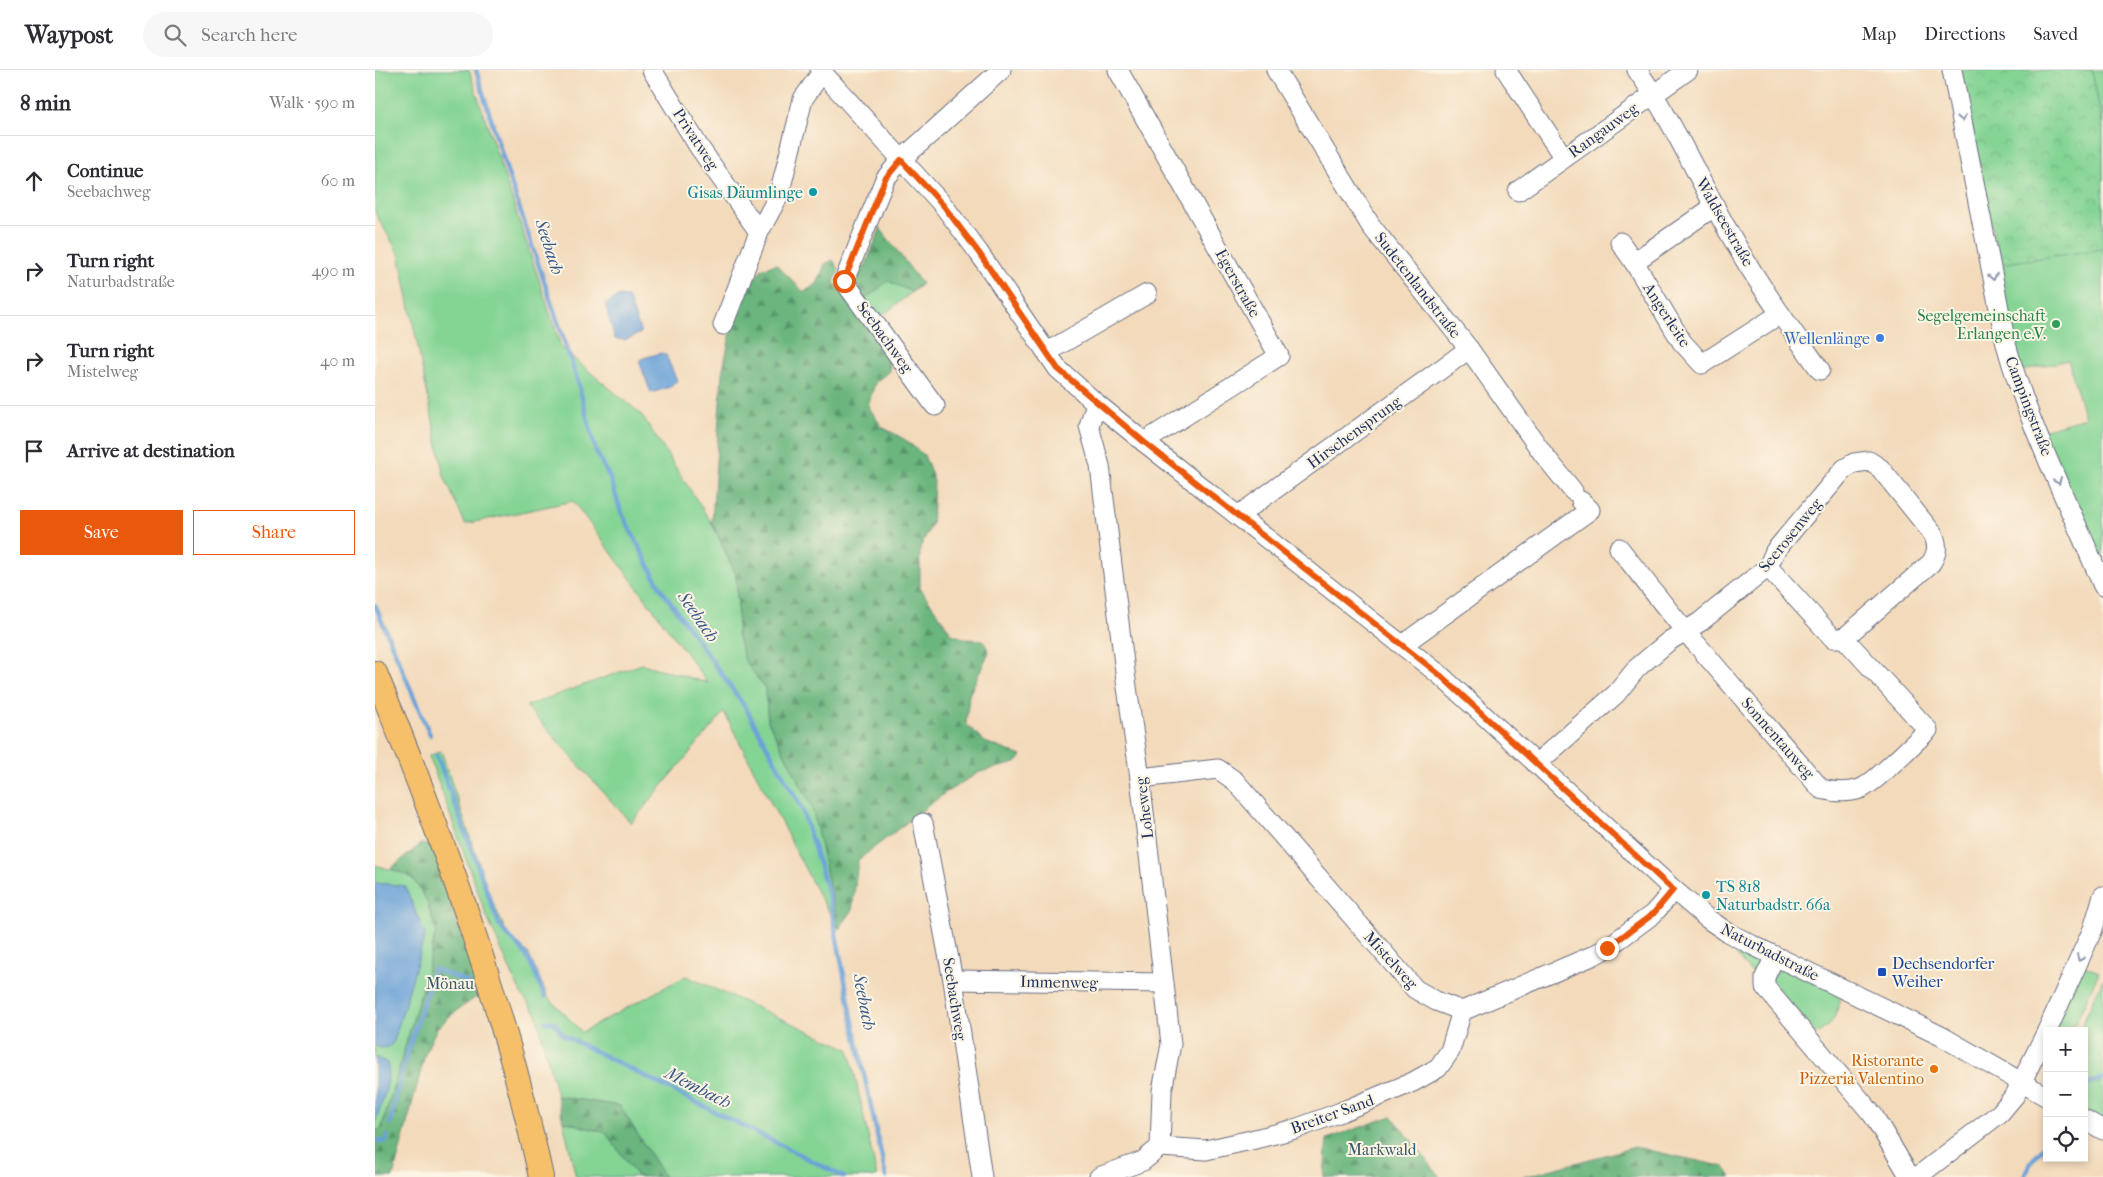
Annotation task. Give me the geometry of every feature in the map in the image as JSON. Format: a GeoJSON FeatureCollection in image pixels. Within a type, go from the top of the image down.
{"type":"FeatureCollection","features":[{"type":"Feature","properties":{"kind":"main road"},"geometry":{"type":"LineString","coordinates":[[375,673],[438,828],[471,927],[515,1071],[541,1177]]}},
{"type":"Feature","properties":{"kind":"street","name":"Privatweg"},"geometry":{"type":"LineString","coordinates":[[652,70],[699,147],[759,232]]}},
{"type":"Feature","properties":{"kind":"street"},"geometry":{"type":"LineString","coordinates":[[901,160],[1001,70]]}},
{"type":"Feature","properties":{"kind":"street","name":"Egerstraße"},"geometry":{"type":"LineString","coordinates":[[1117,70],[1279,356],[1144,442]]}},
{"type":"Feature","properties":{"kind":"street","name":"Sudetenlandstraße"},"geometry":{"type":"LineString","coordinates":[[1276,70],[1371,226],[1469,349],[1544,455],[1590,510],[1402,645]]}},
{"type":"Feature","properties":{"kind":"street"},"geometry":{"type":"LineString","coordinates":[[1506,70],[1564,158]]}},
{"type":"Feature","properties":{"kind":"street","name":"Waldseestraße"},"geometry":{"type":"LineString","coordinates":[[1637,70],[1653,93],[1731,237],[1780,314],[1820,370]]}},
{"type":"Feature","properties":{"kind":"street","name":"Rangauweg"},"geometry":{"type":"LineString","coordinates":[[1518,191],[1653,93],[1688,70]]}},
{"type":"Feature","properties":{"kind":"street","name":"Campingstraße"},"geometry":{"type":"LineString","coordinates":[[1952,70],[2012,366],[2038,435],[2103,586]]}},
{"type":"Feature","properties":{"kind":"street"},"geometry":{"type":"LineString","coordinates":[[723,325],[759,232],[779,195],[803,99],[821,71]]}},
{"type":"Feature","properties":{"kind":"street","name":"Naturbadstraße"},"geometry":{"type":"LineString","coordinates":[[821,71],[943,205],[979,253],[1058,369],[1144,442],[1440,675],[1673,890],[1727,932],[1941,1036],[2043,1095]]}},
{"type":"Feature","properties":{"kind":"street","name":"Seebachweg"},"geometry":{"type":"LineString","coordinates":[[901,160],[885,179],[844,281],[935,406]]}},
{"type":"Feature","properties":{"kind":"street"},"geometry":{"type":"LineString","coordinates":[[1634,262],[1715,206]]}},
{"type":"Feature","properties":{"kind":"street","name":"Angerleite"},"geometry":{"type":"LineString","coordinates":[[1619,242],[1634,262],[1682,342],[1702,364],[1780,314]]}},
{"type":"Feature","properties":{"kind":"street"},"geometry":{"type":"LineString","coordinates":[[1047,352],[1147,294]]}},
{"type":"Feature","properties":{"kind":"street","name":"Hirschensprung"},"geometry":{"type":"LineString","coordinates":[[1239,515],[1469,349]]}},
{"type":"Feature","properties":{"kind":"street","name":"Loheweg"},"geometry":{"type":"LineString","coordinates":[[1096,403],[1089,426],[1100,466],[1140,778],[1171,1044],[1161,1091],[1159,1147]]}},
{"type":"Feature","properties":{"kind":"street","name":"Seerosenweg"},"geometry":{"type":"LineString","coordinates":[[1536,764],[1615,694],[1637,668],[1669,641],[1700,622],[1768,567],[1775,551],[1844,469],[1854,463],[1869,461],[1880,468],[1933,534],[1937,544],[1936,554],[1931,563],[1844,638]]}},
{"type":"Feature","properties":{"kind":"street"},"geometry":{"type":"LineString","coordinates":[[1619,548],[1685,631]]}},
{"type":"Feature","properties":{"kind":"street","name":"Sonnentauweg"},"geometry":{"type":"LineString","coordinates":[[1685,631],[1821,789],[1834,792],[1860,789],[1871,782],[1928,730],[1844,638],[1833,638],[1768,567]]}},
{"type":"Feature","properties":{"kind":"street","name":"Mistelweg"},"geometry":{"type":"LineString","coordinates":[[1140,778],[1218,769],[1235,780],[1415,989],[1436,1001],[1462,1011]]}},
{"type":"Feature","properties":{"kind":"street","name":"Seebachweg"},"geometry":{"type":"LineString","coordinates":[[923,823],[953,980],[982,1177]]}},
{"type":"Feature","properties":{"kind":"street"},"geometry":{"type":"LineString","coordinates":[[1462,1011],[1607,948],[1653,914],[1673,890]]}},
{"type":"Feature","properties":{"kind":"street"},"geometry":{"type":"LineString","coordinates":[[2049,1027],[2093,929],[2103,896]]}},
{"type":"Feature","properties":{"kind":"street"},"geometry":{"type":"LineString","coordinates":[[1775,956],[1765,977],[1765,987],[1873,1115],[1911,1177]]}},
{"type":"Feature","properties":{"kind":"street","name":"Immenweg"},"geometry":{"type":"LineString","coordinates":[[953,980],[1164,983]]}},
{"type":"Feature","properties":{"kind":"street","name":"Breiter Sand"},"geometry":{"type":"LineString","coordinates":[[1159,1147],[1206,1150],[1295,1129],[1413,1082],[1438,1068],[1450,1051],[1462,1011]]}},
{"type":"Feature","properties":{"kind":"street"},"geometry":{"type":"LineString","coordinates":[[1917,1177],[2000,1113],[2015,1095],[2043,1039]]}},
{"type":"Feature","properties":{"kind":"street"},"geometry":{"type":"LineString","coordinates":[[2088,1121],[2103,1130]]}},
{"type":"Feature","properties":{"kind":"street"},"geometry":{"type":"LineString","coordinates":[[1099,1177],[1143,1161],[1159,1147]]}},
{"type":"Feature","properties":{"kind":"green space"},"geometry":{"type":"Polygon","coordinates":[[[375,70],[469,70],[562,349],[641,414],[711,522],[736,575],[737,634],[745,661],[765,688],[768,721],[812,807],[839,929],[817,892],[724,712],[631,823],[526,706],[642,664],[708,683],[573,501],[465,524],[444,476],[399,254],[375,213],[375,70]]]}},
{"type":"Feature","properties":{"kind":"green space"},"geometry":{"type":"Polygon","coordinates":[[[1961,70],[2092,70],[2103,127],[2103,249],[1999,264],[1961,70]]]}},
{"type":"Feature","properties":{"kind":"green space"},"geometry":{"type":"Polygon","coordinates":[[[2075,70],[2103,70],[2103,180],[2075,70]]]}},
{"type":"Feature","properties":{"kind":"green space"},"geometry":{"type":"Polygon","coordinates":[[[2103,202],[2103,574],[2039,431],[2085,418],[2068,360],[2021,371],[2013,342],[1999,264],[2103,202]]]}},
{"type":"Feature","properties":{"kind":"green space"},"geometry":{"type":"Polygon","coordinates":[[[874,220],[922,284],[912,292],[888,281],[864,300],[850,279],[854,268],[865,267],[880,229],[874,220]]]}},
{"type":"Feature","properties":{"kind":"green space"},"geometry":{"type":"Polygon","coordinates":[[[833,260],[839,269],[834,283],[849,297],[890,359],[889,371],[875,383],[868,406],[882,427],[904,439],[924,455],[934,481],[932,523],[920,548],[920,588],[952,634],[966,639],[983,640],[989,652],[969,695],[966,724],[985,742],[1022,756],[1016,763],[980,772],[945,793],[858,860],[852,911],[839,929],[812,807],[768,721],[765,688],[745,661],[737,634],[736,575],[712,522],[722,373],[741,297],[762,269],[776,264],[804,292],[817,284],[825,264],[833,260]]]}},
{"type":"Feature","properties":{"kind":"green space"},"geometry":{"type":"Polygon","coordinates":[[[888,281],[912,292],[879,318],[864,300],[888,281]]]}},
{"type":"Feature","properties":{"kind":"green space"},"geometry":{"type":"Polygon","coordinates":[[[441,751],[490,896],[506,931],[528,953],[548,997],[582,1032],[686,976],[849,1049],[877,1177],[664,1177],[620,1106],[557,1096],[536,1013],[521,994],[486,915],[429,756],[441,751]]]}},
{"type":"Feature","properties":{"kind":"green space","name":"Mönau"},"geometry":{"type":"Polygon","coordinates":[[[421,844],[432,846],[481,994],[456,1011],[437,1028],[426,1051],[393,1177],[375,1177],[375,1131],[381,1130],[426,975],[436,931],[426,899],[414,880],[406,874],[390,869],[421,844]]]}},
{"type":"Feature","properties":{"kind":"green space"},"geometry":{"type":"Polygon","coordinates":[[[375,865],[406,874],[414,880],[426,899],[436,931],[426,975],[381,1130],[375,1131],[377,1114],[386,1081],[387,1063],[375,1057],[375,1045],[380,1048],[394,1041],[425,935],[405,886],[375,883],[375,865]]]}},
{"type":"Feature","properties":{"kind":"green space"},"geometry":{"type":"Polygon","coordinates":[[[1740,949],[1755,957],[1758,966],[1757,973],[1748,969],[1739,959],[1736,953],[1740,949]]]}},
{"type":"Feature","properties":{"kind":"green space"},"geometry":{"type":"Polygon","coordinates":[[[2084,966],[2099,972],[2074,1027],[2052,1027],[2084,966]]]}},
{"type":"Feature","properties":{"kind":"green space"},"geometry":{"type":"Polygon","coordinates":[[[1778,969],[1782,969],[1842,995],[1833,1019],[1823,1030],[1816,1034],[1770,980],[1778,969]]]}},
{"type":"Feature","properties":{"kind":"green space"},"geometry":{"type":"Polygon","coordinates":[[[2103,979],[2103,1077],[2088,1083],[2088,1027],[2081,1027],[2103,979]]]}},
{"type":"Feature","properties":{"kind":"green space"},"geometry":{"type":"Polygon","coordinates":[[[2103,1081],[2103,1122],[2088,1113],[2088,1087],[2103,1081]]]}},
{"type":"Feature","properties":{"kind":"green space"},"geometry":{"type":"Polygon","coordinates":[[[557,1096],[620,1106],[664,1177],[638,1177],[606,1133],[563,1121],[557,1096]]]}},
{"type":"Feature","properties":{"kind":"green space","name":"Markwald"},"geometry":{"type":"Polygon","coordinates":[[[1392,1116],[1440,1177],[1324,1177],[1327,1139],[1392,1116]]]}},
{"type":"Feature","properties":{"kind":"green space"},"geometry":{"type":"Polygon","coordinates":[[[563,1121],[606,1133],[638,1177],[576,1177],[563,1121]]]}},
{"type":"Feature","properties":{"kind":"green space"},"geometry":{"type":"Polygon","coordinates":[[[1635,1147],[1725,1167],[1732,1177],[1523,1177],[1635,1147]]]}},
{"type":"Feature","properties":{"kind":"water"},"geometry":{"type":"Polygon","coordinates":[[[620,296],[628,297],[641,333],[625,340],[615,339],[605,304],[620,296]]]}},
{"type":"Feature","properties":{"kind":"water"},"geometry":{"type":"Polygon","coordinates":[[[661,353],[666,355],[677,381],[670,387],[651,393],[639,361],[661,353]]]}},
{"type":"Feature","properties":{"kind":"water"},"geometry":{"type":"Polygon","coordinates":[[[375,883],[405,886],[425,935],[394,1041],[389,1047],[380,1048],[375,1045],[375,883]]]}},
{"type":"Feature","properties":{"kind":"water"},"geometry":{"type":"Polygon","coordinates":[[[375,1057],[387,1063],[388,1076],[385,1092],[375,1121],[375,1057]]]}},
{"type":"Feature","properties":{"kind":"waterway","name":"Seebach"},"geometry":{"type":"LineString","coordinates":[[476,70],[507,171],[578,382],[596,452],[609,476],[622,514],[661,589],[745,707],[802,809],[828,892],[886,1177]]}},
{"type":"Feature","properties":{"kind":"waterway"},"geometry":{"type":"LineString","coordinates":[[375,605],[430,735]]}},
{"type":"Feature","properties":{"kind":"waterway"},"geometry":{"type":"LineString","coordinates":[[437,756],[499,924],[528,959],[545,997]]}},
{"type":"Feature","properties":{"kind":"waterway","name":"Membach"},"geometry":{"type":"LineString","coordinates":[[390,1123],[403,1067],[434,969],[468,982]]}},
{"type":"Feature","properties":{"kind":"waterway","name":"Membach"},"geometry":{"type":"LineString","coordinates":[[545,1022],[554,1022],[563,1035],[844,1177]]}},
{"type":"Feature","properties":{"kind":"waterway"},"geometry":{"type":"LineString","coordinates":[[2088,1084],[2103,1078]]}},
{"type":"Feature","properties":{"kind":"waterway","name":"Membach"},"geometry":{"type":"LineString","coordinates":[[375,1140],[385,1142],[387,1136]]}},
{"type":"Feature","properties":{"kind":"waterway"},"geometry":{"type":"LineString","coordinates":[[2025,1177],[2031,1162],[2043,1148]]}},
{"type":"Feature","properties":{"kind":"place","name":"Gisas Däumlinge"},"geometry":{"type":"Point","coordinates":[813,192]}},
{"type":"Feature","properties":{"kind":"place","name":"Segelgemeinschaft Erlangen e.V."},"geometry":{"type":"Point","coordinates":[2056,324]}},
{"type":"Feature","properties":{"kind":"place","name":"Wellenlänge"},"geometry":{"type":"Point","coordinates":[1880,338]}},
{"type":"Feature","properties":{"kind":"place","name":"TS 818 Naturbadstr. 66a"},"geometry":{"type":"Point","coordinates":[1706,895]}},
{"type":"Feature","properties":{"kind":"place","name":"Dechsendorfer Weiher"},"geometry":{"type":"Point","coordinates":[1882,972]}},
{"type":"Feature","properties":{"kind":"place","name":"Ristorante Pizzeria Valentino"},"geometry":{"type":"Point","coordinates":[1934,1069]}},
{"type":"Feature","properties":{"kind":"route"},"geometry":{"type":"LineString","coordinates":[[844,281],[885,179],[901,160],[943,205],[979,253],[1058,369],[1144,442],[1440,675],[1673,890],[1653,914],[1607,948]]}}]}
